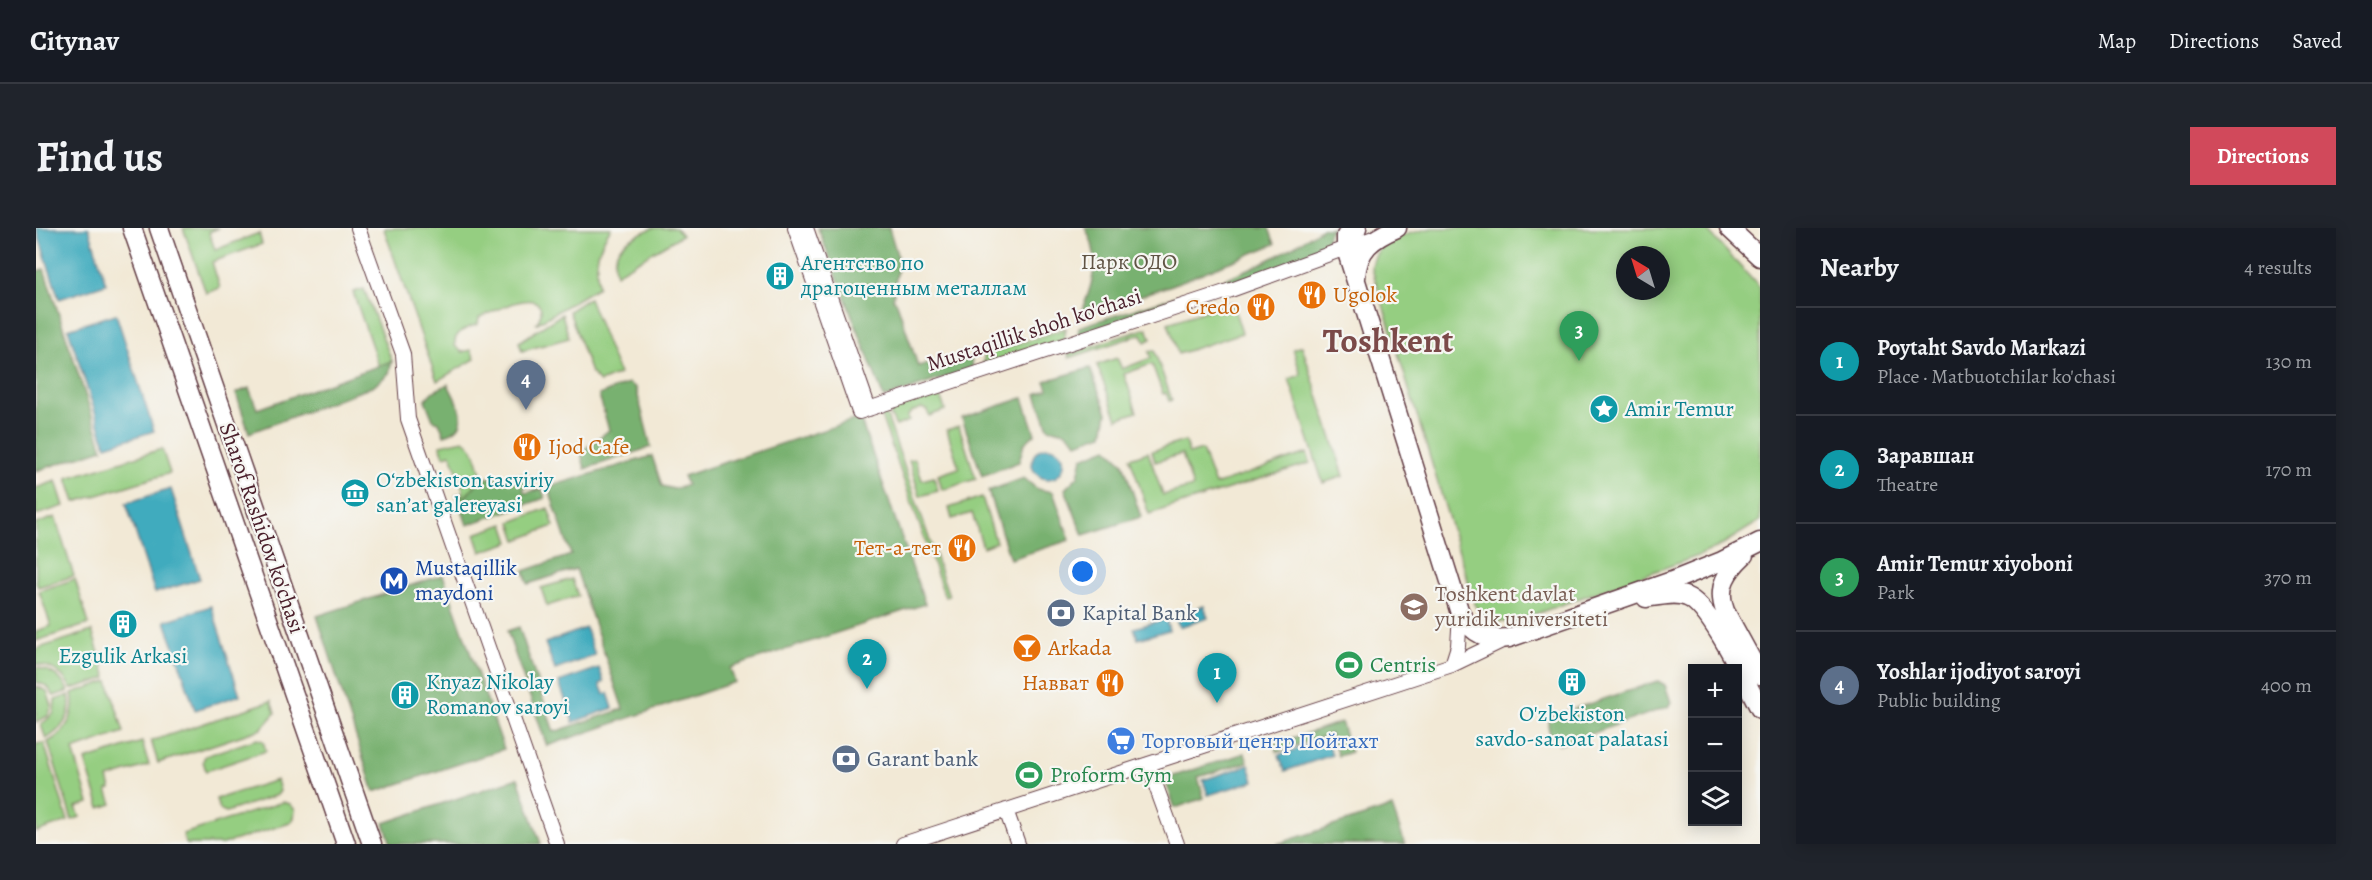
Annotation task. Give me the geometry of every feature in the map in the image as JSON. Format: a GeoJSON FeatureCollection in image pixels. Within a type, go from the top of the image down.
{"type":"FeatureCollection","features":[{"type":"Feature","properties":{"kind":"main road","name":"Sharof Rashidov ko'chasi"},"geometry":{"type":"LineString","coordinates":[[132,228],[346,844]]}},
{"type":"Feature","properties":{"kind":"main road","name":"Sharof Rashidov ko'chasi"},"geometry":{"type":"LineString","coordinates":[[159,228],[372,844]]}},
{"type":"Feature","properties":{"kind":"main road"},"geometry":{"type":"LineString","coordinates":[[1357,228],[1346,236],[1346,249],[1356,283],[1460,613],[1468,626],[1478,634],[1492,638],[1509,638],[1692,573],[1756,544]]}},
{"type":"Feature","properties":{"kind":"main road"},"geometry":{"type":"LineString","coordinates":[[1729,228],[1760,257]]}},
{"type":"Feature","properties":{"kind":"main road"},"geometry":{"type":"LineString","coordinates":[[1744,228],[1760,251]]}},
{"type":"Feature","properties":{"kind":"main road"},"geometry":{"type":"LineString","coordinates":[[1356,283],[1361,254],[1370,241],[1390,231]]}},
{"type":"Feature","properties":{"kind":"main road"},"geometry":{"type":"LineString","coordinates":[[215,466],[240,457]]}},
{"type":"Feature","properties":{"kind":"main road"},"geometry":{"type":"LineString","coordinates":[[1756,544],[1726,574],[1721,597],[1725,611],[1760,675]]}},
{"type":"Feature","properties":{"kind":"main road"},"geometry":{"type":"LineString","coordinates":[[1591,610],[1664,596],[1678,595],[1690,598],[1714,626],[1760,709]]}},
{"type":"Feature","properties":{"kind":"street"},"geometry":{"type":"LineString","coordinates":[[358,228],[403,354],[404,392],[408,419],[557,844]]}},
{"type":"Feature","properties":{"kind":"street"},"geometry":{"type":"LineString","coordinates":[[795,228],[864,410]]}},
{"type":"Feature","properties":{"kind":"street"},"geometry":{"type":"LineString","coordinates":[[806,228],[864,410]]}},
{"type":"Feature","properties":{"kind":"street","name":"Mustaqillik shoh ko'chasi"},"geometry":{"type":"LineString","coordinates":[[864,410],[1071,344],[1346,249],[1390,231]]}},
{"type":"Feature","properties":{"kind":"street"},"geometry":{"type":"LineString","coordinates":[[1452,665],[1458,646],[1460,613]]}},
{"type":"Feature","properties":{"kind":"street"},"geometry":{"type":"LineString","coordinates":[[903,844],[1452,665],[1509,638]]}},
{"type":"Feature","properties":{"kind":"street"},"geometry":{"type":"LineString","coordinates":[[1148,764],[1177,844]]}},
{"type":"Feature","properties":{"kind":"street"},"geometry":{"type":"LineString","coordinates":[[1006,810],[1018,844]]}},
{"type":"Feature","properties":{"kind":"green space"},"geometry":{"type":"Polygon","coordinates":[[[183,228],[219,228],[209,232],[215,250],[259,233],[262,244],[212,262],[220,288],[206,293],[183,228]]]}},
{"type":"Feature","properties":{"kind":"green space"},"geometry":{"type":"Polygon","coordinates":[[[611,228],[602,243],[598,256],[598,287],[536,324],[541,315],[541,308],[535,302],[528,300],[511,304],[479,318],[478,324],[461,332],[455,340],[455,346],[462,352],[471,350],[475,359],[437,381],[384,229],[611,228]]]}},
{"type":"Feature","properties":{"kind":"green space"},"geometry":{"type":"Polygon","coordinates":[[[653,228],[676,228],[682,235],[616,274],[614,265],[618,250],[630,239],[653,228]]]}},
{"type":"Feature","properties":{"kind":"green space"},"geometry":{"type":"Polygon","coordinates":[[[818,228],[889,228],[899,261],[893,299],[897,303],[918,366],[930,363],[934,370],[971,358],[973,368],[884,398],[818,228]]]}},
{"type":"Feature","properties":{"kind":"green space","name":"Парк ОДО"},"geometry":{"type":"Polygon","coordinates":[[[1085,228],[1269,228],[1275,244],[1172,285],[1079,316],[1094,272],[1093,249],[1085,228]]]}},
{"type":"Feature","properties":{"kind":"green space"},"geometry":{"type":"Polygon","coordinates":[[[1322,228],[1333,228],[1328,233],[1326,251],[1078,335],[1079,327],[1205,286],[1267,261],[1322,228]]]}},
{"type":"Feature","properties":{"kind":"green space"},"geometry":{"type":"Polygon","coordinates":[[[1432,228],[1705,228],[1760,288],[1760,521],[1718,547],[1698,556],[1516,621],[1503,622],[1487,618],[1475,604],[1372,269],[1379,250],[1385,244],[1403,235],[1432,228]]]}},
{"type":"Feature","properties":{"kind":"green space"},"geometry":{"type":"Polygon","coordinates":[[[44,269],[103,449],[36,471],[36,271],[44,269]]]}},
{"type":"Feature","properties":{"kind":"green space"},"geometry":{"type":"Polygon","coordinates":[[[364,289],[392,361],[379,367],[353,292],[364,289]]]}},
{"type":"Feature","properties":{"kind":"green space"},"geometry":{"type":"Polygon","coordinates":[[[589,298],[619,374],[600,382],[591,373],[569,311],[589,298]]]}},
{"type":"Feature","properties":{"kind":"green space"},"geometry":{"type":"Polygon","coordinates":[[[1232,302],[1242,333],[1178,354],[1168,323],[1232,302]]]}},
{"type":"Feature","properties":{"kind":"green space"},"geometry":{"type":"Polygon","coordinates":[[[562,314],[569,338],[522,351],[519,342],[562,314]]]}},
{"type":"Feature","properties":{"kind":"green space"},"geometry":{"type":"Polygon","coordinates":[[[1066,328],[1064,340],[983,367],[984,355],[1066,328]]]}},
{"type":"Feature","properties":{"kind":"green space"},"geometry":{"type":"Polygon","coordinates":[[[1147,328],[1151,339],[1145,342],[1142,334],[1069,358],[1068,354],[1147,328]]]}},
{"type":"Feature","properties":{"kind":"green space"},"geometry":{"type":"Polygon","coordinates":[[[1302,346],[1344,476],[1323,483],[1289,379],[1301,375],[1293,349],[1302,346]]]}},
{"type":"Feature","properties":{"kind":"green space"},"geometry":{"type":"Polygon","coordinates":[[[1154,350],[1172,400],[1169,401],[1166,393],[1163,394],[1152,364],[1124,374],[1137,412],[1117,419],[1097,365],[1117,358],[1122,369],[1151,358],[1149,352],[1154,350]]]}},
{"type":"Feature","properties":{"kind":"green space"},"geometry":{"type":"Polygon","coordinates":[[[392,361],[389,373],[374,386],[249,433],[236,393],[249,388],[257,409],[392,361]]]}},
{"type":"Feature","properties":{"kind":"green space"},"geometry":{"type":"Polygon","coordinates":[[[1090,368],[1107,413],[1103,434],[1077,443],[1066,432],[1048,428],[1036,394],[1048,389],[1045,381],[1090,368]]]}},
{"type":"Feature","properties":{"kind":"green space"},"geometry":{"type":"Polygon","coordinates":[[[629,383],[636,388],[651,447],[585,469],[581,452],[609,430],[599,395],[629,383]]]}},
{"type":"Feature","properties":{"kind":"green space"},"geometry":{"type":"Polygon","coordinates":[[[448,384],[459,407],[461,421],[453,431],[444,435],[439,422],[433,420],[425,400],[432,392],[448,384]]]}},
{"type":"Feature","properties":{"kind":"green space"},"geometry":{"type":"Polygon","coordinates":[[[940,395],[945,410],[929,416],[927,410],[922,408],[911,412],[907,417],[909,421],[896,426],[890,410],[940,395]]]}},
{"type":"Feature","properties":{"kind":"green space"},"geometry":{"type":"Polygon","coordinates":[[[1023,398],[1035,434],[1024,444],[1019,462],[982,476],[962,418],[1023,398]]]}},
{"type":"Feature","properties":{"kind":"green space"},"geometry":{"type":"Polygon","coordinates":[[[886,414],[949,596],[945,597],[881,416],[886,414]]]}},
{"type":"Feature","properties":{"kind":"green space"},"geometry":{"type":"Polygon","coordinates":[[[860,418],[925,604],[730,668],[735,682],[547,746],[507,631],[519,627],[554,732],[623,709],[576,569],[528,584],[524,571],[571,555],[548,487],[652,456],[662,486],[674,489],[687,485],[683,476],[860,418]]]}},
{"type":"Feature","properties":{"kind":"green space"},"geometry":{"type":"Polygon","coordinates":[[[959,426],[976,479],[942,490],[938,475],[959,468],[947,430],[959,426]]]}},
{"type":"Feature","properties":{"kind":"green space"},"geometry":{"type":"Polygon","coordinates":[[[464,440],[474,452],[482,477],[466,496],[457,495],[464,492],[451,454],[444,456],[440,445],[464,440]]]}},
{"type":"Feature","properties":{"kind":"green space"},"geometry":{"type":"Polygon","coordinates":[[[1185,441],[1189,454],[1202,450],[1215,485],[1307,453],[1310,463],[1149,514],[1130,458],[1148,452],[1163,495],[1193,487],[1182,454],[1155,462],[1152,451],[1185,441]]]}},
{"type":"Feature","properties":{"kind":"green space"},"geometry":{"type":"Polygon","coordinates":[[[1107,448],[1123,463],[1141,517],[1083,535],[1065,489],[1078,476],[1082,458],[1107,448]]]}},
{"type":"Feature","properties":{"kind":"green space"},"geometry":{"type":"Polygon","coordinates":[[[162,449],[170,473],[75,502],[67,478],[162,449]]]}},
{"type":"Feature","properties":{"kind":"green space"},"geometry":{"type":"Polygon","coordinates":[[[915,459],[922,480],[934,477],[938,491],[920,496],[909,460],[915,459]]]}},
{"type":"Feature","properties":{"kind":"green space"},"geometry":{"type":"Polygon","coordinates":[[[528,475],[531,486],[523,489],[525,493],[542,489],[545,498],[467,525],[457,495],[466,496],[482,477],[528,475]]]}},
{"type":"Feature","properties":{"kind":"green space"},"geometry":{"type":"Polygon","coordinates":[[[1024,478],[1037,489],[1053,492],[1070,540],[1010,559],[988,491],[1024,478]]]}},
{"type":"Feature","properties":{"kind":"green space"},"geometry":{"type":"Polygon","coordinates":[[[56,481],[64,506],[36,515],[36,488],[56,481]]]}},
{"type":"Feature","properties":{"kind":"green space"},"geometry":{"type":"Polygon","coordinates":[[[982,497],[996,542],[983,547],[972,513],[952,519],[949,508],[982,497]]]}},
{"type":"Feature","properties":{"kind":"green space"},"geometry":{"type":"Polygon","coordinates":[[[548,508],[554,526],[517,540],[511,522],[548,508]]]}},
{"type":"Feature","properties":{"kind":"green space"},"geometry":{"type":"Polygon","coordinates":[[[55,517],[74,576],[38,587],[36,581],[36,524],[55,517]]]}},
{"type":"Feature","properties":{"kind":"green space"},"geometry":{"type":"Polygon","coordinates":[[[504,524],[510,542],[481,552],[475,534],[504,524]]]}},
{"type":"Feature","properties":{"kind":"green space"},"geometry":{"type":"Polygon","coordinates":[[[443,575],[504,749],[374,792],[317,616],[443,575]]]}},
{"type":"Feature","properties":{"kind":"green space"},"geometry":{"type":"Polygon","coordinates":[[[75,579],[89,624],[36,641],[36,631],[51,626],[39,591],[75,579]]]}},
{"type":"Feature","properties":{"kind":"green space"},"geometry":{"type":"Polygon","coordinates":[[[572,579],[578,596],[547,606],[541,588],[572,579]]]}},
{"type":"Feature","properties":{"kind":"green space"},"geometry":{"type":"Polygon","coordinates":[[[92,631],[107,678],[71,689],[57,672],[36,664],[36,649],[92,631]]]}},
{"type":"Feature","properties":{"kind":"green space"},"geometry":{"type":"Polygon","coordinates":[[[36,667],[55,675],[68,691],[54,696],[47,686],[36,682],[36,667]]]}},
{"type":"Feature","properties":{"kind":"green space"},"geometry":{"type":"Polygon","coordinates":[[[108,681],[124,732],[73,750],[89,803],[76,807],[80,817],[72,820],[48,742],[55,738],[69,722],[73,708],[72,693],[108,681]]]}},
{"type":"Feature","properties":{"kind":"green space"},"geometry":{"type":"Polygon","coordinates":[[[1658,681],[1665,685],[1671,702],[1668,707],[1559,745],[1551,736],[1548,729],[1549,717],[1658,681]]]}},
{"type":"Feature","properties":{"kind":"green space"},"geometry":{"type":"Polygon","coordinates":[[[36,686],[47,691],[52,706],[48,716],[36,722],[36,686]]]}},
{"type":"Feature","properties":{"kind":"green space"},"geometry":{"type":"Polygon","coordinates":[[[69,695],[69,709],[65,721],[46,739],[41,725],[54,713],[55,700],[69,695]]]}},
{"type":"Feature","properties":{"kind":"green space"},"geometry":{"type":"Polygon","coordinates":[[[271,701],[275,713],[261,729],[158,763],[151,741],[271,701]]]}},
{"type":"Feature","properties":{"kind":"green space"},"geometry":{"type":"Polygon","coordinates":[[[1341,722],[1351,752],[1338,756],[1330,734],[1277,752],[1274,744],[1341,722]]]}},
{"type":"Feature","properties":{"kind":"green space"},"geometry":{"type":"Polygon","coordinates":[[[257,739],[263,741],[266,751],[206,771],[203,761],[205,756],[257,739]]]}},
{"type":"Feature","properties":{"kind":"green space"},"geometry":{"type":"Polygon","coordinates":[[[142,742],[149,765],[108,778],[111,789],[107,790],[112,804],[100,808],[85,760],[142,742]]]}},
{"type":"Feature","properties":{"kind":"green space"},"geometry":{"type":"Polygon","coordinates":[[[44,743],[68,821],[36,832],[36,744],[44,743]]]}},
{"type":"Feature","properties":{"kind":"green space"},"geometry":{"type":"Polygon","coordinates":[[[1245,753],[1248,762],[1198,777],[1204,798],[1175,808],[1165,779],[1245,753]]]}},
{"type":"Feature","properties":{"kind":"green space"},"geometry":{"type":"Polygon","coordinates":[[[518,778],[541,844],[391,844],[384,823],[518,778]]]}},
{"type":"Feature","properties":{"kind":"green space"},"geometry":{"type":"Polygon","coordinates":[[[277,780],[280,791],[277,795],[226,812],[219,809],[216,799],[277,780]]]}},
{"type":"Feature","properties":{"kind":"green space"},"geometry":{"type":"Polygon","coordinates":[[[283,802],[290,804],[295,810],[294,818],[290,823],[223,844],[186,844],[183,834],[283,802]]]}},
{"type":"Feature","properties":{"kind":"green space"},"geometry":{"type":"Polygon","coordinates":[[[1392,807],[1405,844],[1277,844],[1392,807]]]}},
{"type":"Feature","properties":{"kind":"water"},"geometry":{"type":"Polygon","coordinates":[[[36,228],[89,228],[106,284],[59,299],[36,228]]]}},
{"type":"Feature","properties":{"kind":"water"},"geometry":{"type":"Polygon","coordinates":[[[116,314],[154,431],[106,446],[68,329],[116,314]]]}},
{"type":"Feature","properties":{"kind":"water"},"geometry":{"type":"Polygon","coordinates":[[[1048,447],[1059,452],[1064,463],[1059,474],[1048,479],[1037,474],[1032,463],[1037,452],[1048,447]]]}},
{"type":"Feature","properties":{"kind":"water"},"geometry":{"type":"Polygon","coordinates":[[[171,489],[200,579],[155,593],[126,503],[171,489]]]}},
{"type":"Feature","properties":{"kind":"water"},"geometry":{"type":"Polygon","coordinates":[[[211,606],[240,695],[195,710],[165,621],[211,606]]]}},
{"type":"Feature","properties":{"kind":"water"},"geometry":{"type":"Polygon","coordinates":[[[1204,606],[1208,618],[1179,627],[1175,615],[1204,606]]]}},
{"type":"Feature","properties":{"kind":"water"},"geometry":{"type":"Polygon","coordinates":[[[1166,619],[1169,630],[1138,639],[1134,628],[1166,619]]]}},
{"type":"Feature","properties":{"kind":"water"},"geometry":{"type":"Polygon","coordinates":[[[586,628],[595,655],[555,670],[545,643],[586,628]]]}},
{"type":"Feature","properties":{"kind":"water"},"geometry":{"type":"Polygon","coordinates":[[[599,668],[604,682],[600,684],[604,694],[608,693],[613,708],[573,722],[559,682],[599,668]]]}},
{"type":"Feature","properties":{"kind":"water"},"geometry":{"type":"Polygon","coordinates":[[[1327,739],[1332,755],[1285,771],[1279,755],[1327,739]]]}},
{"type":"Feature","properties":{"kind":"water"},"geometry":{"type":"Polygon","coordinates":[[[1249,765],[1254,781],[1208,795],[1203,780],[1249,765]]]}},
{"type":"Feature","properties":{"kind":"place","name":"Агентство по драгоценным металлам"},"geometry":{"type":"Point","coordinates":[780,276]}},
{"type":"Feature","properties":{"kind":"place","name":"Ugolok"},"geometry":{"type":"Point","coordinates":[1312,295]}},
{"type":"Feature","properties":{"kind":"place","name":"Credo"},"geometry":{"type":"Point","coordinates":[1261,307]}},
{"type":"Feature","properties":{"kind":"place","name":"Amir Temur xiyoboni"},"geometry":{"type":"Point","coordinates":[1579,361]}},
{"type":"Feature","properties":{"kind":"place","name":"Amir Temur"},"geometry":{"type":"Point","coordinates":[1604,409]}},
{"type":"Feature","properties":{"kind":"place","name":"Yoshlar ijodiyot saroyi"},"geometry":{"type":"Point","coordinates":[526,410]}},
{"type":"Feature","properties":{"kind":"place","name":"Ijod Cafe"},"geometry":{"type":"Point","coordinates":[527,447]}},
{"type":"Feature","properties":{"kind":"place","name":"Oʻzbekiston tasviriy sanʼat galereyasi"},"geometry":{"type":"Point","coordinates":[355,493]}},
{"type":"Feature","properties":{"kind":"place","name":"Тет-а-тет"},"geometry":{"type":"Point","coordinates":[962,548]}},
{"type":"Feature","properties":{"kind":"place","name":"Mustaqillik maydoni"},"geometry":{"type":"Point","coordinates":[394,581]}},
{"type":"Feature","properties":{"kind":"place","name":"Toshkent davlat yuridik universiteti"},"geometry":{"type":"Point","coordinates":[1414,607]}},
{"type":"Feature","properties":{"kind":"place","name":"Kapital Bank"},"geometry":{"type":"Point","coordinates":[1061,613]}},
{"type":"Feature","properties":{"kind":"place","name":"Ezgulik Arkasi"},"geometry":{"type":"Point","coordinates":[123,624]}},
{"type":"Feature","properties":{"kind":"place","name":"Arkada"},"geometry":{"type":"Point","coordinates":[1027,648]}},
{"type":"Feature","properties":{"kind":"place","name":"Centris"},"geometry":{"type":"Point","coordinates":[1349,665]}},
{"type":"Feature","properties":{"kind":"place","name":"O'zbekiston savdo-sanoat palatasi"},"geometry":{"type":"Point","coordinates":[1572,682]}},
{"type":"Feature","properties":{"kind":"place","name":"Навват"},"geometry":{"type":"Point","coordinates":[1110,683]}},
{"type":"Feature","properties":{"kind":"place","name":"Заравшан"},"geometry":{"type":"Point","coordinates":[867,689]}},
{"type":"Feature","properties":{"kind":"place","name":"Knyaz Nikolay Romanov saroyi"},"geometry":{"type":"Point","coordinates":[405,695]}},
{"type":"Feature","properties":{"kind":"place","name":"Poytaht Savdo Markazi"},"geometry":{"type":"Point","coordinates":[1217,703]}},
{"type":"Feature","properties":{"kind":"place","name":"Торговый центр Пойтахт"},"geometry":{"type":"Point","coordinates":[1121,741]}},
{"type":"Feature","properties":{"kind":"place","name":"Garant bank"},"geometry":{"type":"Point","coordinates":[846,759]}},
{"type":"Feature","properties":{"kind":"place","name":"Proform Gym"},"geometry":{"type":"Point","coordinates":[1029,775]}},
{"type":"Feature","properties":{"kind":"district","name":"Toshkent"},"geometry":{"type":"Point","coordinates":[1388,340]}}]}
